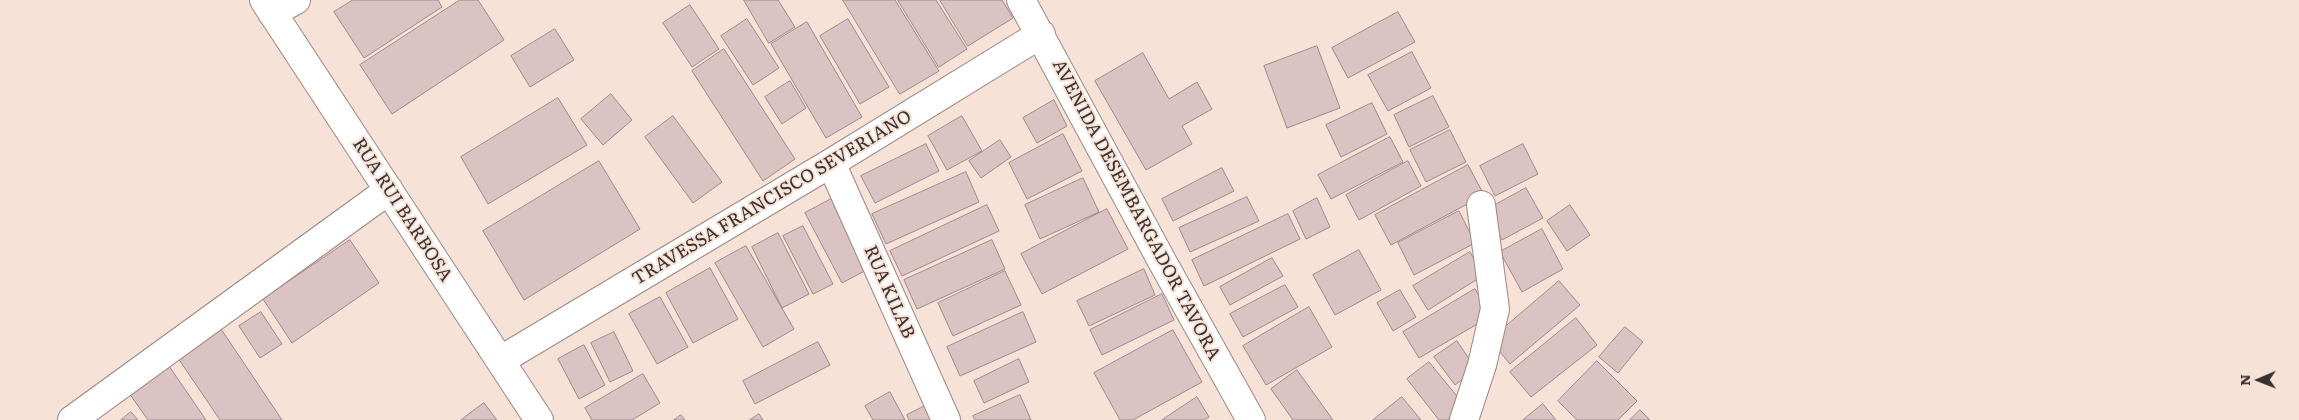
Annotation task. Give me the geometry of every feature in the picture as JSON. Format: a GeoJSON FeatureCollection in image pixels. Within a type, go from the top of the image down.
{"type":"FeatureCollection","features":[{"type":"Feature","properties":{"kind":"street"},"geometry":{"type":"LineString","coordinates":[[268,6],[296,0]]}},
{"type":"Feature","properties":{"kind":"street","name":"AVENIDA DESEMBARGADOR TAVORA"},"geometry":{"type":"LineString","coordinates":[[1021,0],[1163,263],[1251,420]]}},
{"type":"Feature","properties":{"kind":"street","name":"RUA RUI BARBOSA"},"geometry":{"type":"LineString","coordinates":[[268,6],[539,420]]}},
{"type":"Feature","properties":{"kind":"street","name":"TRAVESSA FRANCISCO SEVERIANO"},"geometry":{"type":"LineString","coordinates":[[501,360],[831,163],[1041,34]]}},
{"type":"Feature","properties":{"kind":"street","name":"RUA KILAB"},"geometry":{"type":"LineString","coordinates":[[831,163],[946,420]]}},
{"type":"Feature","properties":{"kind":"street"},"geometry":{"type":"LineString","coordinates":[[72,420],[389,190]]}},
{"type":"Feature","properties":{"kind":"street"},"geometry":{"type":"LineString","coordinates":[[1464,420],[1482,365],[1494,309],[1481,205]]}},
{"type":"Feature","properties":{"kind":"building"},"geometry":{"type":"Polygon","coordinates":[[[353,0],[438,0],[442,7],[364,58],[334,12],[353,0]]]}},
{"type":"Feature","properties":{"kind":"building"},"geometry":{"type":"Polygon","coordinates":[[[460,0],[478,0],[504,40],[392,114],[360,65],[460,0]]]}},
{"type":"Feature","properties":{"kind":"building"},"geometry":{"type":"Polygon","coordinates":[[[744,0],[778,0],[795,27],[769,43],[744,0]]]}},
{"type":"Feature","properties":{"kind":"building"},"geometry":{"type":"Polygon","coordinates":[[[843,0],[895,0],[939,71],[900,94],[843,0]]]}},
{"type":"Feature","properties":{"kind":"building"},"geometry":{"type":"Polygon","coordinates":[[[898,0],[936,0],[967,49],[939,67],[898,0]]]}},
{"type":"Feature","properties":{"kind":"building"},"geometry":{"type":"Polygon","coordinates":[[[940,0],[1002,0],[1013,18],[968,46],[940,0]]]}},
{"type":"Feature","properties":{"kind":"building"},"geometry":{"type":"Polygon","coordinates":[[[690,5],[719,49],[692,67],[663,23],[690,5]]]}},
{"type":"Feature","properties":{"kind":"building"},"geometry":{"type":"Polygon","coordinates":[[[1398,12],[1415,42],[1348,78],[1332,48],[1398,12]]]}},
{"type":"Feature","properties":{"kind":"building"},"geometry":{"type":"Polygon","coordinates":[[[747,19],[779,68],[753,85],[721,36],[747,19]]]}},
{"type":"Feature","properties":{"kind":"building"},"geometry":{"type":"Polygon","coordinates":[[[848,19],[889,87],[860,104],[820,36],[848,19]]]}},
{"type":"Feature","properties":{"kind":"building"},"geometry":{"type":"Polygon","coordinates":[[[807,22],[862,117],[826,138],[771,44],[807,22]]]}},
{"type":"Feature","properties":{"kind":"building"},"geometry":{"type":"Polygon","coordinates":[[[555,29],[574,60],[530,87],[511,56],[555,29]]]}},
{"type":"Feature","properties":{"kind":"building"},"geometry":{"type":"Polygon","coordinates":[[[1317,46],[1340,108],[1287,128],[1264,66],[1317,46]]]}},
{"type":"Feature","properties":{"kind":"building"},"geometry":{"type":"Polygon","coordinates":[[[724,49],[795,159],[763,181],[692,71],[724,49]]]}},
{"type":"Feature","properties":{"kind":"building"},"geometry":{"type":"Polygon","coordinates":[[[1412,52],[1431,88],[1388,111],[1368,75],[1412,52]]]}},
{"type":"Feature","properties":{"kind":"building"},"geometry":{"type":"Polygon","coordinates":[[[1143,53],[1169,99],[1197,82],[1212,109],[1182,126],[1192,144],[1146,170],[1095,81],[1143,53]]]}},
{"type":"Feature","properties":{"kind":"building"},"geometry":{"type":"Polygon","coordinates":[[[790,81],[806,108],[782,124],[765,97],[790,81]]]}},
{"type":"Feature","properties":{"kind":"building"},"geometry":{"type":"Polygon","coordinates":[[[611,94],[632,120],[603,145],[581,119],[611,94]]]}},
{"type":"Feature","properties":{"kind":"building"},"geometry":{"type":"Polygon","coordinates":[[[1433,96],[1449,127],[1409,147],[1394,115],[1433,96]]]}},
{"type":"Feature","properties":{"kind":"building"},"geometry":{"type":"Polygon","coordinates":[[[558,98],[587,145],[488,204],[461,157],[558,98]]]}},
{"type":"Feature","properties":{"kind":"building"},"geometry":{"type":"Polygon","coordinates":[[[1054,100],[1067,126],[1037,143],[1023,118],[1054,100]]]}},
{"type":"Feature","properties":{"kind":"building"},"geometry":{"type":"Polygon","coordinates":[[[1372,103],[1387,134],[1341,157],[1326,125],[1372,103]]]}},
{"type":"Feature","properties":{"kind":"building"},"geometry":{"type":"Polygon","coordinates":[[[673,116],[722,182],[693,203],[645,137],[673,116]]]}},
{"type":"Feature","properties":{"kind":"building"},"geometry":{"type":"Polygon","coordinates":[[[962,116],[982,151],[947,170],[928,136],[962,116]]]}},
{"type":"Feature","properties":{"kind":"building"},"geometry":{"type":"Polygon","coordinates":[[[1450,130],[1466,162],[1426,182],[1410,150],[1450,130]]]}},
{"type":"Feature","properties":{"kind":"building"},"geometry":{"type":"Polygon","coordinates":[[[1063,134],[1082,171],[1027,199],[1009,163],[1063,134]]]}},
{"type":"Feature","properties":{"kind":"building"},"geometry":{"type":"Polygon","coordinates":[[[1390,137],[1403,162],[1331,199],[1318,175],[1390,137]]]}},
{"type":"Feature","properties":{"kind":"building"},"geometry":{"type":"Polygon","coordinates":[[[1000,140],[1011,157],[981,178],[969,161],[1000,140]]]}},
{"type":"Feature","properties":{"kind":"building"},"geometry":{"type":"Polygon","coordinates":[[[926,144],[939,171],[875,203],[861,176],[926,144]]]}},
{"type":"Feature","properties":{"kind":"building"},"geometry":{"type":"Polygon","coordinates":[[[1523,144],[1538,174],[1495,196],[1480,166],[1523,144]]]}},
{"type":"Feature","properties":{"kind":"building"},"geometry":{"type":"Polygon","coordinates":[[[599,161],[640,229],[524,300],[483,231],[599,161]]]}},
{"type":"Feature","properties":{"kind":"building"},"geometry":{"type":"Polygon","coordinates":[[[1408,161],[1421,186],[1359,220],[1346,195],[1408,161]]]}},
{"type":"Feature","properties":{"kind":"building"},"geometry":{"type":"Polygon","coordinates":[[[1468,165],[1484,195],[1391,245],[1375,215],[1468,165]]]}},
{"type":"Feature","properties":{"kind":"building"},"geometry":{"type":"Polygon","coordinates":[[[1222,168],[1234,191],[1173,221],[1162,199],[1222,168]]]}},
{"type":"Feature","properties":{"kind":"building"},"geometry":{"type":"Polygon","coordinates":[[[966,172],[979,202],[886,244],[872,214],[966,172]]]}},
{"type":"Feature","properties":{"kind":"building"},"geometry":{"type":"Polygon","coordinates":[[[1083,178],[1099,212],[1040,239],[1025,205],[1083,178]]]}},
{"type":"Feature","properties":{"kind":"building"},"geometry":{"type":"Polygon","coordinates":[[[1526,188],[1543,218],[1502,240],[1486,210],[1526,188]]]}},
{"type":"Feature","properties":{"kind":"building"},"geometry":{"type":"Polygon","coordinates":[[[1247,197],[1259,221],[1190,252],[1179,228],[1247,197]]]}},
{"type":"Feature","properties":{"kind":"building"},"geometry":{"type":"Polygon","coordinates":[[[833,198],[870,268],[842,283],[805,213],[833,198]]]}},
{"type":"Feature","properties":{"kind":"building"},"geometry":{"type":"Polygon","coordinates":[[[1317,198],[1330,227],[1306,239],[1293,211],[1317,198]]]}},
{"type":"Feature","properties":{"kind":"building"},"geometry":{"type":"Polygon","coordinates":[[[987,205],[999,231],[902,276],[890,251],[987,205]]]}},
{"type":"Feature","properties":{"kind":"building"},"geometry":{"type":"Polygon","coordinates":[[[1570,205],[1590,235],[1567,251],[1547,221],[1570,205]]]}},
{"type":"Feature","properties":{"kind":"building"},"geometry":{"type":"Polygon","coordinates":[[[1107,209],[1128,249],[1042,294],[1021,254],[1107,209]]]}},
{"type":"Feature","properties":{"kind":"building"},"geometry":{"type":"Polygon","coordinates":[[[1459,211],[1475,243],[1414,275],[1398,243],[1459,211]]]}},
{"type":"Feature","properties":{"kind":"building"},"geometry":{"type":"Polygon","coordinates":[[[1288,214],[1300,239],[1204,286],[1192,260],[1288,214]]]}},
{"type":"Feature","properties":{"kind":"building"},"geometry":{"type":"Polygon","coordinates":[[[803,226],[833,284],[813,294],[783,236],[803,226]]]}},
{"type":"Feature","properties":{"kind":"building"},"geometry":{"type":"Polygon","coordinates":[[[1542,229],[1563,269],[1522,292],[1500,252],[1542,229]]]}},
{"type":"Feature","properties":{"kind":"building"},"geometry":{"type":"Polygon","coordinates":[[[778,233],[809,294],[782,308],[752,247],[778,233]]]}},
{"type":"Feature","properties":{"kind":"building"},"geometry":{"type":"Polygon","coordinates":[[[350,240],[379,283],[292,343],[263,299],[350,240]]]}},
{"type":"Feature","properties":{"kind":"building"},"geometry":{"type":"Polygon","coordinates":[[[992,240],[1005,269],[917,309],[904,280],[992,240]]]}},
{"type":"Feature","properties":{"kind":"building"},"geometry":{"type":"Polygon","coordinates":[[[746,246],[794,329],[763,347],[715,263],[746,246]]]}},
{"type":"Feature","properties":{"kind":"building"},"geometry":{"type":"Polygon","coordinates":[[[1359,250],[1381,290],[1335,315],[1313,275],[1359,250]]]}},
{"type":"Feature","properties":{"kind":"building"},"geometry":{"type":"Polygon","coordinates":[[[1470,252],[1484,275],[1428,310],[1413,286],[1470,252]]]}},
{"type":"Feature","properties":{"kind":"building"},"geometry":{"type":"Polygon","coordinates":[[[1272,258],[1283,276],[1230,305],[1220,287],[1272,258]]]}},
{"type":"Feature","properties":{"kind":"building"},"geometry":{"type":"Polygon","coordinates":[[[710,268],[738,319],[693,343],[666,293],[710,268]]]}},
{"type":"Feature","properties":{"kind":"building"},"geometry":{"type":"Polygon","coordinates":[[[1144,269],[1155,295],[1089,326],[1077,301],[1144,269]]]}},
{"type":"Feature","properties":{"kind":"building"},"geometry":{"type":"Polygon","coordinates":[[[1005,271],[1021,305],[953,336],[938,303],[1005,271]]]}},
{"type":"Feature","properties":{"kind":"building"},"geometry":{"type":"Polygon","coordinates":[[[1559,281],[1580,305],[1510,364],[1490,340],[1559,281]]]}},
{"type":"Feature","properties":{"kind":"building"},"geometry":{"type":"Polygon","coordinates":[[[1285,285],[1298,307],[1243,337],[1230,314],[1285,285]]]}},
{"type":"Feature","properties":{"kind":"building"},"geometry":{"type":"Polygon","coordinates":[[[1475,289],[1491,316],[1419,358],[1403,332],[1475,289]]]}},
{"type":"Feature","properties":{"kind":"building"},"geometry":{"type":"Polygon","coordinates":[[[1400,290],[1416,317],[1393,331],[1377,303],[1400,290]]]}},
{"type":"Feature","properties":{"kind":"building"},"geometry":{"type":"Polygon","coordinates":[[[1162,294],[1174,320],[1102,355],[1090,330],[1162,294]]]}},
{"type":"Feature","properties":{"kind":"building"},"geometry":{"type":"Polygon","coordinates":[[[660,297],[688,347],[657,364],[629,314],[660,297]]]}},
{"type":"Feature","properties":{"kind":"building"},"geometry":{"type":"Polygon","coordinates":[[[1309,307],[1332,347],[1266,385],[1243,346],[1309,307]]]}},
{"type":"Feature","properties":{"kind":"building"},"geometry":{"type":"Polygon","coordinates":[[[261,312],[282,344],[260,358],[239,326],[261,312]]]}},
{"type":"Feature","properties":{"kind":"building"},"geometry":{"type":"Polygon","coordinates":[[[1023,312],[1036,342],[960,376],[947,347],[1023,312]]]}},
{"type":"Feature","properties":{"kind":"building"},"geometry":{"type":"Polygon","coordinates":[[[1576,318],[1597,345],[1531,397],[1510,372],[1576,318]]]}},
{"type":"Feature","properties":{"kind":"building"},"geometry":{"type":"Polygon","coordinates":[[[1625,327],[1643,342],[1618,373],[1599,357],[1625,327]]]}},
{"type":"Feature","properties":{"kind":"building"},"geometry":{"type":"Polygon","coordinates":[[[221,329],[282,420],[220,420],[178,358],[221,329]]]}},
{"type":"Feature","properties":{"kind":"building"},"geometry":{"type":"Polygon","coordinates":[[[1173,330],[1202,382],[1133,420],[1120,420],[1094,373],[1173,330]]]}},
{"type":"Feature","properties":{"kind":"building"},"geometry":{"type":"Polygon","coordinates":[[[614,332],[633,371],[610,382],[591,343],[614,332]]]}},
{"type":"Feature","properties":{"kind":"building"},"geometry":{"type":"Polygon","coordinates":[[[1457,341],[1476,369],[1455,385],[1434,357],[1457,341]]]}},
{"type":"Feature","properties":{"kind":"building"},"geometry":{"type":"Polygon","coordinates":[[[818,342],[830,365],[755,404],[743,381],[818,342]]]}},
{"type":"Feature","properties":{"kind":"building"},"geometry":{"type":"Polygon","coordinates":[[[584,345],[605,385],[579,399],[558,359],[584,345]]]}},
{"type":"Feature","properties":{"kind":"building"},"geometry":{"type":"Polygon","coordinates":[[[1019,359],[1029,382],[984,403],[974,381],[1019,359]]]}},
{"type":"Feature","properties":{"kind":"building"},"geometry":{"type":"Polygon","coordinates":[[[1597,361],[1637,401],[1618,420],[1577,420],[1558,401],[1597,361]]]}},
{"type":"Feature","properties":{"kind":"building"},"geometry":{"type":"Polygon","coordinates":[[[1429,362],[1465,406],[1448,420],[1439,420],[1407,379],[1429,362]]]}},
{"type":"Feature","properties":{"kind":"building"},"geometry":{"type":"Polygon","coordinates":[[[169,366],[206,420],[148,420],[129,393],[169,366]]]}},
{"type":"Feature","properties":{"kind":"building"},"geometry":{"type":"Polygon","coordinates":[[[1297,370],[1333,420],[1293,420],[1271,389],[1297,370]]]}},
{"type":"Feature","properties":{"kind":"building"},"geometry":{"type":"Polygon","coordinates":[[[643,374],[660,403],[632,420],[592,420],[585,408],[643,374]]]}},
{"type":"Feature","properties":{"kind":"building"},"geometry":{"type":"Polygon","coordinates":[[[890,392],[905,420],[873,420],[865,406],[890,392]]]}},
{"type":"Feature","properties":{"kind":"building"},"geometry":{"type":"Polygon","coordinates":[[[1020,395],[1031,420],[975,420],[973,416],[1020,395]]]}},
{"type":"Feature","properties":{"kind":"building"},"geometry":{"type":"Polygon","coordinates":[[[1197,397],[1209,417],[1204,420],[1162,420],[1197,397]]]}},
{"type":"Feature","properties":{"kind":"building"},"geometry":{"type":"Polygon","coordinates":[[[1402,397],[1421,420],[1373,420],[1402,397]]]}},
{"type":"Feature","properties":{"kind":"building"},"geometry":{"type":"Polygon","coordinates":[[[484,403],[497,420],[461,420],[484,403]]]}},
{"type":"Feature","properties":{"kind":"building"},"geometry":{"type":"Polygon","coordinates":[[[929,404],[937,420],[909,420],[907,415],[929,404]]]}},
{"type":"Feature","properties":{"kind":"building"},"geometry":{"type":"Polygon","coordinates":[[[1543,404],[1556,420],[1523,420],[1543,404]]]}},
{"type":"Feature","properties":{"kind":"building"},"geometry":{"type":"Polygon","coordinates":[[[1640,410],[1650,420],[1630,420],[1640,410]]]}},
{"type":"Feature","properties":{"kind":"building"},"geometry":{"type":"Polygon","coordinates":[[[131,412],[138,420],[121,420],[131,412]]]}},
{"type":"Feature","properties":{"kind":"building"},"geometry":{"type":"Polygon","coordinates":[[[759,414],[763,420],[750,420],[759,414]]]}},
{"type":"Feature","properties":{"kind":"building"},"geometry":{"type":"Polygon","coordinates":[[[681,415],[685,420],[674,420],[681,415]]]}}]}
